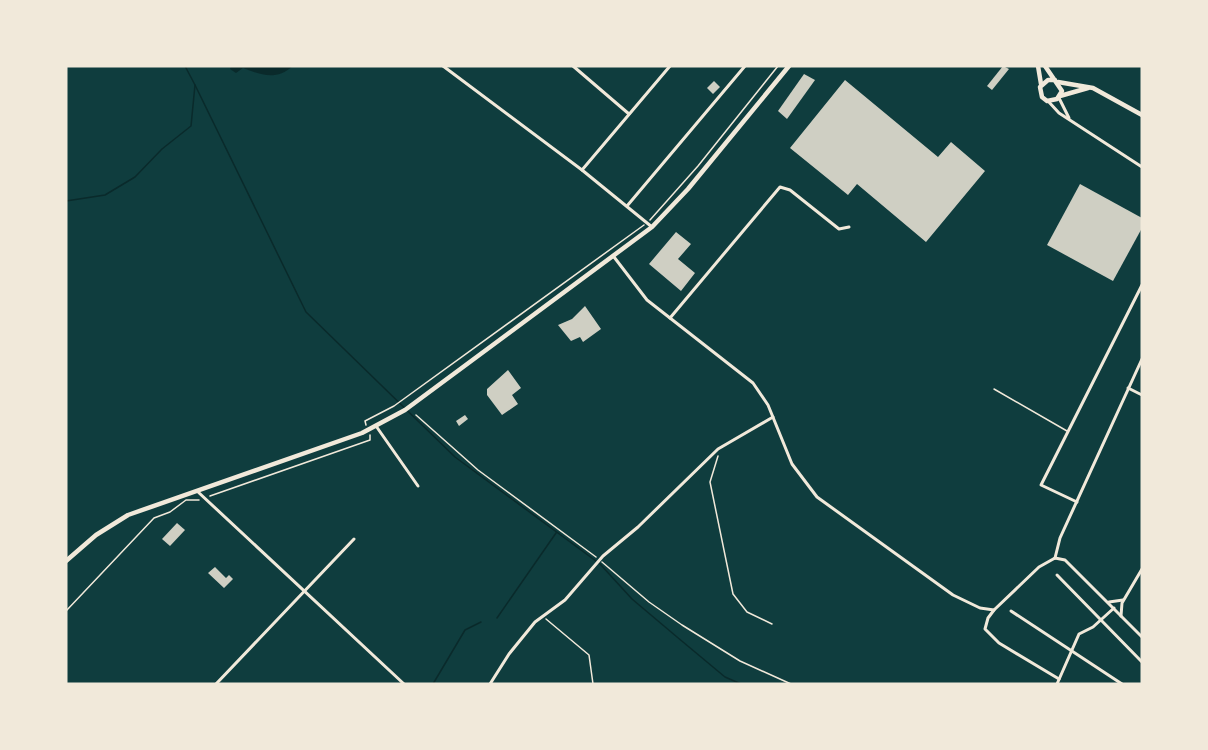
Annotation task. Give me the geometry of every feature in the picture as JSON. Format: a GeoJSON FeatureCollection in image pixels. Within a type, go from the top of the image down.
{"type":"FeatureCollection","features":[{"type":"Feature","properties":{"kind":"main road"},"geometry":{"type":"LineString","coordinates":[[67,559],[90,539],[120,519],[368,430],[405,410],[652,228],[688,189],[789,66]]}},
{"type":"Feature","properties":{"kind":"main road"},"geometry":{"type":"LineString","coordinates":[[1038,66],[1040,94],[1047,101],[1090,88]]}},
{"type":"Feature","properties":{"kind":"main road"},"geometry":{"type":"LineString","coordinates":[[1045,66],[1061,87],[1060,97]]}},
{"type":"Feature","properties":{"kind":"main road"},"geometry":{"type":"LineString","coordinates":[[1041,84],[1047,80],[1090,88],[1142,115]]}},
{"type":"Feature","properties":{"kind":"street"},"geometry":{"type":"LineString","coordinates":[[443,66],[582,170],[652,228]]}},
{"type":"Feature","properties":{"kind":"street"},"geometry":{"type":"LineString","coordinates":[[573,66],[629,114]]}},
{"type":"Feature","properties":{"kind":"street"},"geometry":{"type":"LineString","coordinates":[[582,170],[670,66]]}},
{"type":"Feature","properties":{"kind":"street"},"geometry":{"type":"LineString","coordinates":[[627,206],[745,66]]}},
{"type":"Feature","properties":{"kind":"street"},"geometry":{"type":"LineString","coordinates":[[1060,97],[1070,120]]}},
{"type":"Feature","properties":{"kind":"street"},"geometry":{"type":"LineString","coordinates":[[1047,101],[1056,111],[1142,167]]}},
{"type":"Feature","properties":{"kind":"street"},"geometry":{"type":"LineString","coordinates":[[670,318],[780,188],[790,190],[839,229],[849,227]]}},
{"type":"Feature","properties":{"kind":"street"},"geometry":{"type":"LineString","coordinates":[[614,257],[642,294],[753,383],[773,417],[792,464],[817,496],[953,595],[980,608],[994,610]]}},
{"type":"Feature","properties":{"kind":"street"},"geometry":{"type":"LineString","coordinates":[[1077,502],[1041,485],[1142,285]]}},
{"type":"Feature","properties":{"kind":"street"},"geometry":{"type":"LineString","coordinates":[[1055,558],[1060,538],[1142,359]]}},
{"type":"Feature","properties":{"kind":"street"},"geometry":{"type":"LineString","coordinates":[[1128,388],[1142,395]]}},
{"type":"Feature","properties":{"kind":"street"},"geometry":{"type":"LineString","coordinates":[[490,684],[509,654],[542,616],[565,600],[601,558],[638,527],[718,449],[773,417]]}},
{"type":"Feature","properties":{"kind":"street"},"geometry":{"type":"LineString","coordinates":[[376,426],[418,486]]}},
{"type":"Feature","properties":{"kind":"street"},"geometry":{"type":"LineString","coordinates":[[196,490],[404,684]]}},
{"type":"Feature","properties":{"kind":"street"},"geometry":{"type":"LineString","coordinates":[[216,684],[354,539]]}},
{"type":"Feature","properties":{"kind":"street"},"geometry":{"type":"LineString","coordinates":[[1059,679],[988,634],[987,620],[994,610],[1039,567],[1055,558],[1065,560],[1142,638]]}},
{"type":"Feature","properties":{"kind":"street"},"geometry":{"type":"LineString","coordinates":[[1121,616],[1120,607],[1142,570]]}},
{"type":"Feature","properties":{"kind":"street"},"geometry":{"type":"LineString","coordinates":[[1057,575],[1142,662]]}},
{"type":"Feature","properties":{"kind":"street"},"geometry":{"type":"LineString","coordinates":[[1107,601],[1116,603],[1124,599]]}},
{"type":"Feature","properties":{"kind":"street"},"geometry":{"type":"LineString","coordinates":[[1057,684],[1081,632],[1101,620],[1114,608]]}},
{"type":"Feature","properties":{"kind":"street"},"geometry":{"type":"LineString","coordinates":[[1011,611],[1122,684]]}},
{"type":"Feature","properties":{"kind":"lane"},"geometry":{"type":"LineString","coordinates":[[994,389],[1067,432]]}},
{"type":"Feature","properties":{"kind":"path"},"geometry":{"type":"LineString","coordinates":[[213,495],[370,440],[365,421],[394,406],[646,223],[683,183],[778,66]]}},
{"type":"Feature","properties":{"kind":"path"},"geometry":{"type":"LineString","coordinates":[[718,449],[717,464],[711,474],[710,482],[733,594],[747,612],[772,624]]}},
{"type":"Feature","properties":{"kind":"path"},"geometry":{"type":"LineString","coordinates":[[66,610],[154,518],[170,512],[186,500],[204,499]]}},
{"type":"Feature","properties":{"kind":"path"},"geometry":{"type":"LineString","coordinates":[[542,616],[589,656],[593,684]]}},
{"type":"Feature","properties":{"kind":"water"},"geometry":{"type":"Polygon","coordinates":[[[231,66],[293,66],[281,74],[268,75],[243,68],[236,73],[230,69],[231,66]]]}},
{"type":"Feature","properties":{"kind":"building"},"geometry":{"type":"Polygon","coordinates":[[[1003,66],[1009,69],[992,90],[987,86],[1003,66]]]}},
{"type":"Feature","properties":{"kind":"building"},"geometry":{"type":"Polygon","coordinates":[[[804,74],[815,80],[787,119],[778,111],[804,74]]]}},
{"type":"Feature","properties":{"kind":"building"},"geometry":{"type":"Polygon","coordinates":[[[845,80],[938,157],[951,142],[985,171],[926,242],[857,184],[848,195],[790,148],[845,80]]]}},
{"type":"Feature","properties":{"kind":"building"},"geometry":{"type":"Polygon","coordinates":[[[714,81],[720,87],[713,94],[707,88],[714,81]]]}},
{"type":"Feature","properties":{"kind":"building"},"geometry":{"type":"Polygon","coordinates":[[[1080,184],[1142,218],[1142,228],[1113,281],[1047,245],[1080,184]]]}},
{"type":"Feature","properties":{"kind":"building"},"geometry":{"type":"Polygon","coordinates":[[[676,232],[691,244],[678,259],[695,273],[681,291],[649,264],[676,232]]]}},
{"type":"Feature","properties":{"kind":"building"},"geometry":{"type":"Polygon","coordinates":[[[585,306],[601,329],[583,342],[580,337],[571,341],[558,325],[572,319],[585,306]]]}},
{"type":"Feature","properties":{"kind":"building"},"geometry":{"type":"Polygon","coordinates":[[[508,370],[521,388],[512,395],[518,404],[502,415],[487,395],[487,389],[508,370]]]}},
{"type":"Feature","properties":{"kind":"building"},"geometry":{"type":"Polygon","coordinates":[[[465,415],[468,419],[459,426],[456,421],[465,415]]]}},
{"type":"Feature","properties":{"kind":"building"},"geometry":{"type":"Polygon","coordinates":[[[177,523],[185,530],[170,546],[162,539],[177,523]]]}},
{"type":"Feature","properties":{"kind":"building"},"geometry":{"type":"Polygon","coordinates":[[[215,567],[226,578],[229,575],[233,579],[224,588],[208,573],[215,567]]]}},
{"type":"Feature","properties":{"kind":"waterway"},"geometry":{"type":"LineString","coordinates":[[66,201],[105,195],[135,177],[162,149],[191,126],[195,85],[185,66]]}},
{"type":"Feature","properties":{"kind":"waterway"},"geometry":{"type":"LineString","coordinates":[[195,85],[306,312],[455,457],[600,564],[632,599],[725,677],[741,684]]}},
{"type":"Feature","properties":{"kind":"waterway"},"geometry":{"type":"LineString","coordinates":[[497,618],[556,533]]}},
{"type":"Feature","properties":{"kind":"waterway"},"geometry":{"type":"LineString","coordinates":[[433,684],[465,630],[481,622]]}}]}
